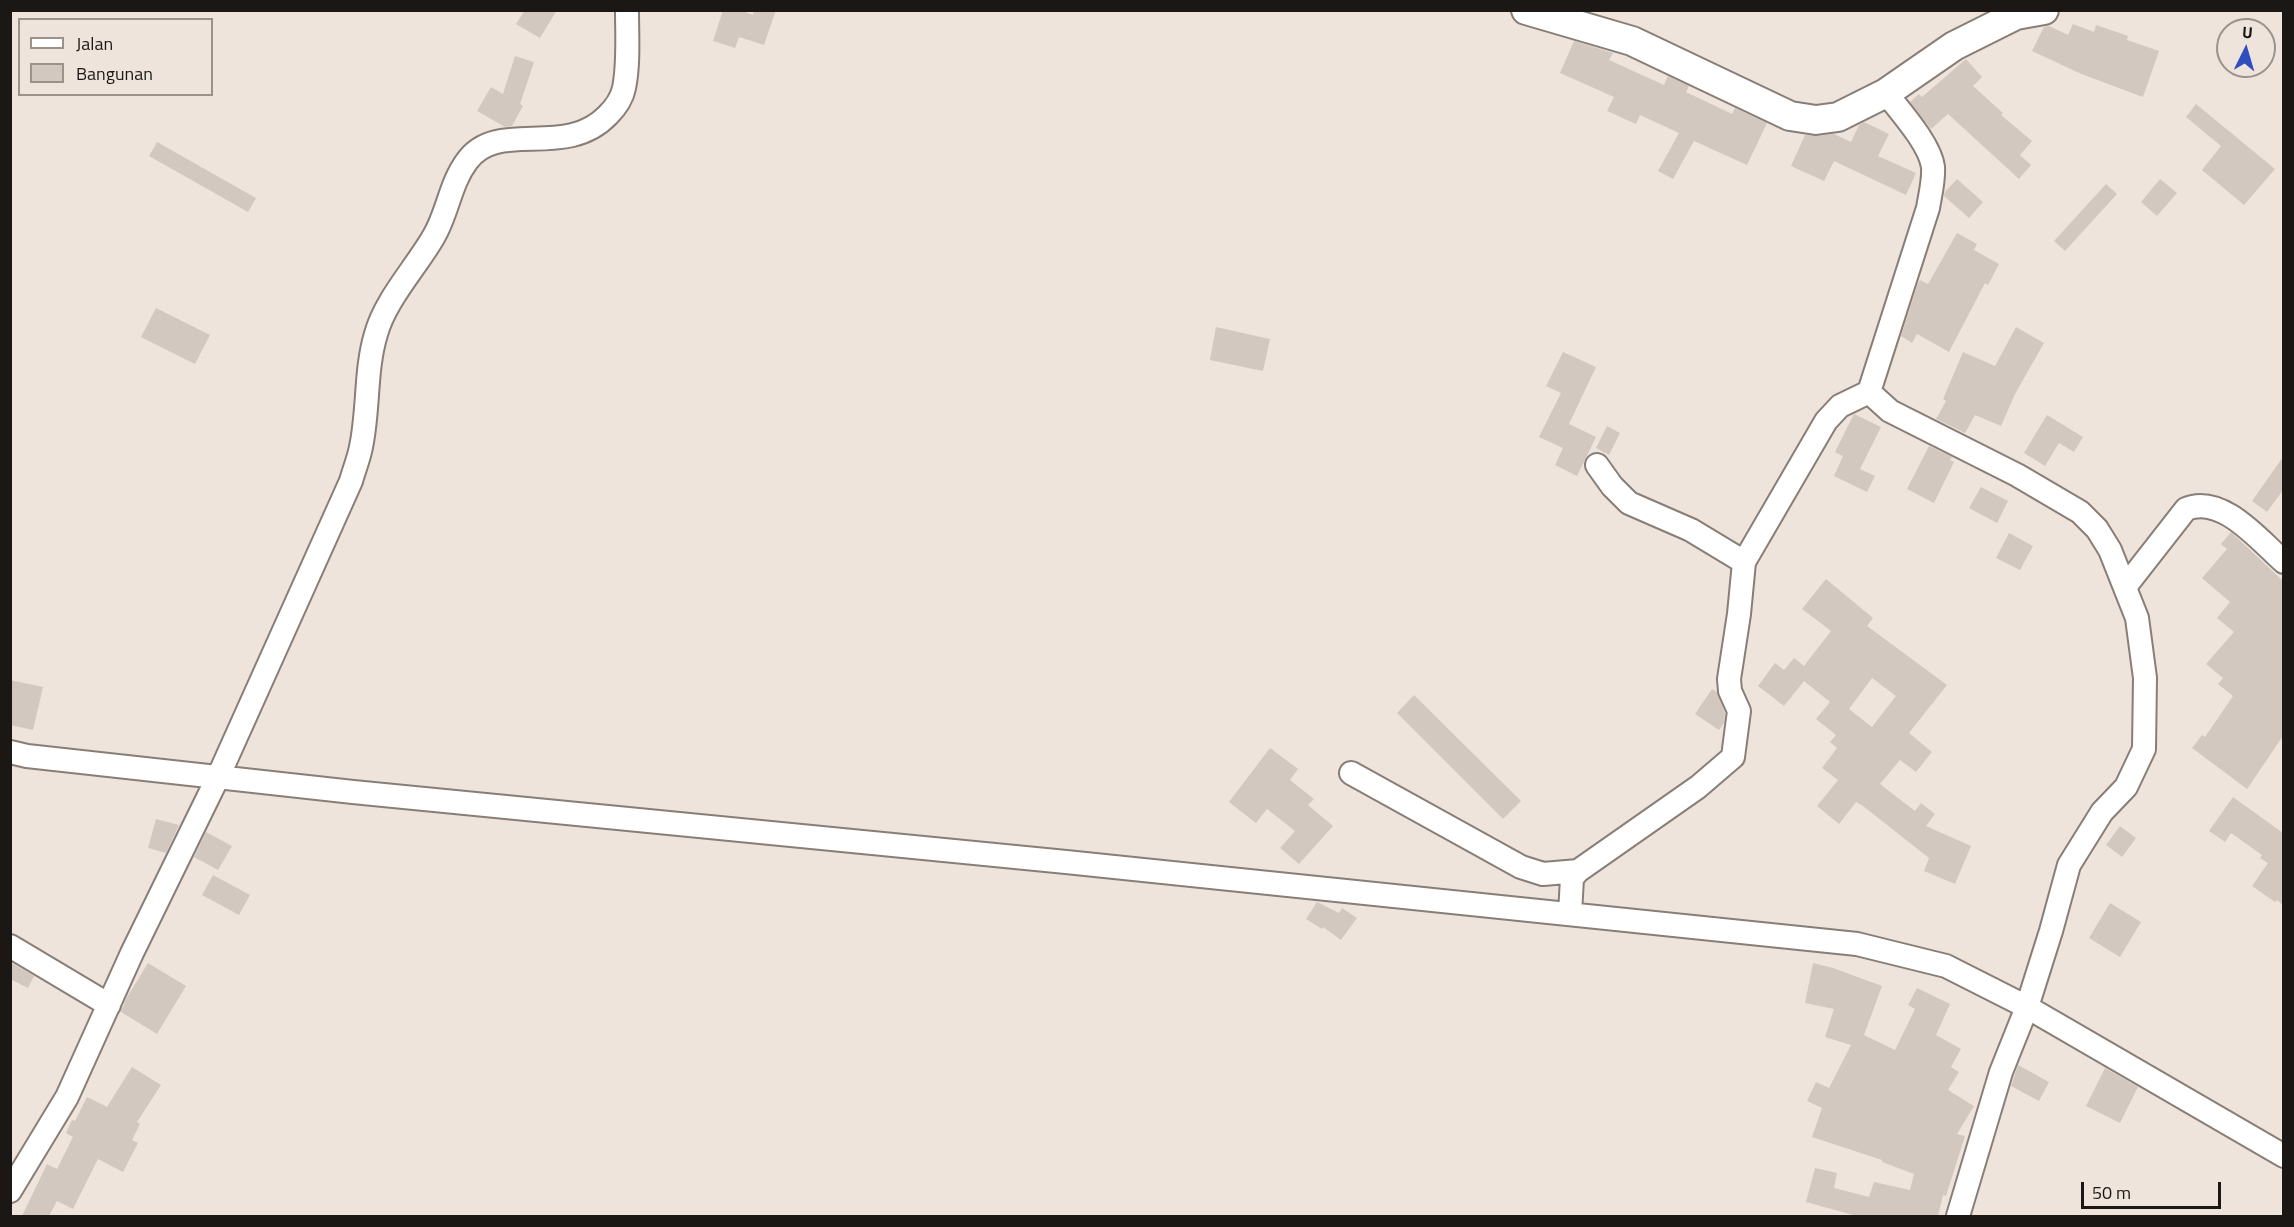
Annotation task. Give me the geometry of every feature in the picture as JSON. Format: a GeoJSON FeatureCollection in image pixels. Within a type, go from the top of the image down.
{"type":"FeatureCollection","features":[{"type":"Feature","properties":{"kind":"street"},"geometry":{"type":"LineString","coordinates":[[10,1191],[67,1097],[219,775],[351,482],[361,447],[370,361],[376,331],[394,297],[436,234],[456,177],[468,159],[480,149],[498,140],[541,140],[576,136],[602,122],[614,108],[624,89],[627,10]]}},
{"type":"Feature","properties":{"kind":"street"},"geometry":{"type":"LineString","coordinates":[[1526,10],[1632,41],[1790,116],[1816,120],[1838,117],[1886,93],[1954,46],[2016,15],[2044,10]]}},
{"type":"Feature","properties":{"kind":"street"},"geometry":{"type":"LineString","coordinates":[[1570,914],[1572,878],[1578,871],[1698,787],[1733,757],[1739,711],[1730,691],[1729,679],[1744,562],[1826,421],[1840,406],[1869,392],[1928,208],[1933,165],[1917,132],[1886,93]]}},
{"type":"Feature","properties":{"kind":"street"},"geometry":{"type":"LineString","coordinates":[[1869,392],[1890,411],[2017,475],[2080,512],[2097,529],[2106,543],[2137,618],[2145,678],[2144,749],[2126,787],[2102,812],[2069,865],[2027,1007],[2001,1072],[1958,1216]]}},
{"type":"Feature","properties":{"kind":"street"},"geometry":{"type":"LineString","coordinates":[[1597,465],[1612,486],[1629,503],[1691,530],[1744,562]]}},
{"type":"Feature","properties":{"kind":"street"},"geometry":{"type":"LineString","coordinates":[[2125,587],[2186,509],[2195,506],[2217,509],[2231,516],[2283,562]]}},
{"type":"Feature","properties":{"kind":"street"},"geometry":{"type":"LineString","coordinates":[[10,752],[27,756],[219,775],[353,792],[1857,944],[1946,966],[2027,1007],[2283,1156]]}},
{"type":"Feature","properties":{"kind":"street"},"geometry":{"type":"LineString","coordinates":[[1351,773],[1521,867],[1543,874],[1578,871]]}},
{"type":"Feature","properties":{"kind":"street"},"geometry":{"type":"LineString","coordinates":[[10,946],[109,1005]]}},
{"type":"Feature","properties":{"kind":"building"},"geometry":{"type":"Polygon","coordinates":[[[525,10],[557,10],[540,38],[516,24],[525,10]]]}},
{"type":"Feature","properties":{"kind":"building"},"geometry":{"type":"Polygon","coordinates":[[[723,10],[740,10],[753,15],[754,10],[776,10],[764,45],[739,37],[735,48],[713,41],[723,10]]]}},
{"type":"Feature","properties":{"kind":"building"},"geometry":{"type":"Polygon","coordinates":[[[2073,24],[2094,32],[2096,25],[2128,36],[2127,40],[2159,51],[2143,97],[2079,73],[2032,51],[2044,27],[2049,26],[2068,35],[2073,24]]]}},
{"type":"Feature","properties":{"kind":"building"},"geometry":{"type":"Polygon","coordinates":[[[1574,41],[1613,53],[1609,60],[1664,85],[1668,76],[1689,86],[1686,92],[1732,114],[1735,108],[1767,123],[1747,165],[1694,141],[1673,179],[1658,171],[1679,133],[1640,115],[1636,124],[1607,111],[1614,97],[1560,73],[1574,41]]]}},
{"type":"Feature","properties":{"kind":"building"},"geometry":{"type":"Polygon","coordinates":[[[515,56],[534,62],[520,104],[523,106],[512,126],[505,127],[477,111],[491,87],[503,94],[515,56]]]}},
{"type":"Feature","properties":{"kind":"building"},"geometry":{"type":"Polygon","coordinates":[[[1966,59],[1982,77],[1973,86],[2003,113],[2001,115],[2032,141],[2020,155],[2031,165],[2019,179],[1948,114],[1931,129],[1910,102],[1919,94],[1922,97],[1966,59]]]}},
{"type":"Feature","properties":{"kind":"building"},"geometry":{"type":"Polygon","coordinates":[[[2196,104],[2275,169],[2244,205],[2202,170],[2221,146],[2186,117],[2196,104]]]}},
{"type":"Feature","properties":{"kind":"building"},"geometry":{"type":"Polygon","coordinates":[[[1864,122],[1889,134],[1878,156],[1916,173],[1906,195],[1834,161],[1824,181],[1791,166],[1805,135],[1834,134],[1851,142],[1859,125],[1864,122]]]}},
{"type":"Feature","properties":{"kind":"building"},"geometry":{"type":"Polygon","coordinates":[[[157,142],[256,198],[248,212],[149,156],[157,142]]]}},
{"type":"Feature","properties":{"kind":"building"},"geometry":{"type":"Polygon","coordinates":[[[1957,179],[1983,202],[1969,218],[1944,196],[1957,179]]]}},
{"type":"Feature","properties":{"kind":"building"},"geometry":{"type":"Polygon","coordinates":[[[2160,179],[2177,193],[2157,216],[2141,202],[2160,179]]]}},
{"type":"Feature","properties":{"kind":"building"},"geometry":{"type":"Polygon","coordinates":[[[2106,184],[2117,194],[2065,251],[2054,241],[2106,184]]]}},
{"type":"Feature","properties":{"kind":"building"},"geometry":{"type":"Polygon","coordinates":[[[1957,233],[1977,244],[1974,250],[1999,264],[1988,285],[1985,283],[1949,352],[1917,334],[1912,343],[1901,336],[1920,280],[1928,284],[1957,233]]]}},
{"type":"Feature","properties":{"kind":"building"},"geometry":{"type":"Polygon","coordinates":[[[156,308],[210,335],[195,364],[141,337],[156,308]]]}},
{"type":"Feature","properties":{"kind":"building"},"geometry":{"type":"Polygon","coordinates":[[[1216,327],[1270,339],[1263,371],[1210,360],[1216,327]]]}},
{"type":"Feature","properties":{"kind":"building"},"geometry":{"type":"Polygon","coordinates":[[[2016,327],[2044,343],[2015,394],[2001,426],[1975,415],[1965,433],[1936,419],[1946,401],[1943,399],[1963,352],[1995,366],[2016,327]]]}},
{"type":"Feature","properties":{"kind":"building"},"geometry":{"type":"Polygon","coordinates":[[[1563,352],[1596,367],[1569,424],[1596,437],[1577,476],[1555,465],[1563,448],[1539,437],[1561,393],[1546,386],[1563,352]]]}},
{"type":"Feature","properties":{"kind":"building"},"geometry":{"type":"Polygon","coordinates":[[[1854,414],[1881,427],[1860,469],[1875,476],[1867,492],[1834,476],[1843,456],[1835,452],[1854,414]]]}},
{"type":"Feature","properties":{"kind":"building"},"geometry":{"type":"Polygon","coordinates":[[[2047,415],[2083,437],[2074,452],[2059,443],[2045,466],[2024,453],[2047,415]]]}},
{"type":"Feature","properties":{"kind":"building"},"geometry":{"type":"Polygon","coordinates":[[[1607,426],[1620,433],[1609,455],[1596,448],[1607,426]]]}},
{"type":"Feature","properties":{"kind":"building"},"geometry":{"type":"Polygon","coordinates":[[[1929,446],[1952,457],[1950,460],[1954,462],[1934,503],[1907,489],[1929,446]]]}},
{"type":"Feature","properties":{"kind":"building"},"geometry":{"type":"Polygon","coordinates":[[[2283,457],[2283,490],[2267,512],[2252,501],[2283,457]]]}},
{"type":"Feature","properties":{"kind":"building"},"geometry":{"type":"Polygon","coordinates":[[[1981,487],[2008,501],[1997,523],[1969,508],[1981,487]]]}},
{"type":"Feature","properties":{"kind":"building"},"geometry":{"type":"Polygon","coordinates":[[[2231,532],[2283,581],[2283,736],[2247,789],[2192,748],[2202,735],[2205,737],[2233,696],[2218,684],[2223,678],[2206,664],[2234,632],[2217,618],[2230,602],[2202,578],[2227,549],[2221,544],[2231,532]]]}},
{"type":"Feature","properties":{"kind":"building"},"geometry":{"type":"Polygon","coordinates":[[[2009,533],[2033,546],[2020,570],[1996,558],[2009,533]]]}},
{"type":"Feature","properties":{"kind":"building"},"geometry":{"type":"Polygon","coordinates":[[[1826,579],[1873,618],[1867,626],[1947,685],[1909,733],[1932,752],[1916,772],[1900,760],[1880,784],[1915,811],[1921,803],[1935,814],[1926,826],[1971,846],[1955,884],[1924,871],[1929,858],[1856,802],[1839,824],[1817,806],[1838,780],[1822,768],[1837,748],[1830,742],[1836,735],[1816,719],[1830,702],[1804,681],[1784,706],[1758,686],[1775,663],[1784,670],[1794,658],[1804,666],[1831,631],[1802,609],[1826,579]],[[1872,678],[1849,709],[1872,727],[1896,696],[1872,678]]]}},
{"type":"Feature","properties":{"kind":"building"},"geometry":{"type":"Polygon","coordinates":[[[10,680],[43,687],[33,730],[10,725],[10,680]]]}},
{"type":"Feature","properties":{"kind":"building"},"geometry":{"type":"Polygon","coordinates":[[[1712,689],[1717,692],[1725,713],[1724,723],[1719,730],[1695,714],[1712,689]]]}},
{"type":"Feature","properties":{"kind":"building"},"geometry":{"type":"Polygon","coordinates":[[[1414,695],[1521,801],[1503,819],[1397,713],[1414,695]]]}},
{"type":"Feature","properties":{"kind":"building"},"geometry":{"type":"Polygon","coordinates":[[[1270,748],[1298,769],[1290,780],[1314,799],[1308,805],[1333,826],[1299,864],[1280,848],[1295,831],[1267,809],[1256,823],[1229,802],[1270,748]]]}},
{"type":"Feature","properties":{"kind":"building"},"geometry":{"type":"Polygon","coordinates":[[[2233,797],[2283,833],[2283,905],[2252,886],[2268,863],[2260,858],[2262,855],[2231,833],[2225,842],[2209,831],[2233,797]]]}},
{"type":"Feature","properties":{"kind":"building"},"geometry":{"type":"Polygon","coordinates":[[[156,819],[179,825],[166,853],[148,848],[156,819]]]}},
{"type":"Feature","properties":{"kind":"building"},"geometry":{"type":"Polygon","coordinates":[[[2120,826],[2136,838],[2122,857],[2106,845],[2120,826]]]}},
{"type":"Feature","properties":{"kind":"building"},"geometry":{"type":"Polygon","coordinates":[[[206,832],[232,846],[218,870],[194,857],[206,832]]]}},
{"type":"Feature","properties":{"kind":"building"},"geometry":{"type":"Polygon","coordinates":[[[213,875],[250,895],[239,915],[202,895],[213,875]]]}},
{"type":"Feature","properties":{"kind":"building"},"geometry":{"type":"Polygon","coordinates":[[[1317,902],[1339,913],[1342,908],[1357,918],[1341,940],[1323,927],[1322,929],[1306,919],[1317,902]]]}},
{"type":"Feature","properties":{"kind":"building"},"geometry":{"type":"Polygon","coordinates":[[[2110,903],[2141,922],[2120,957],[2089,938],[2110,903]]]}},
{"type":"Feature","properties":{"kind":"building"},"geometry":{"type":"Polygon","coordinates":[[[10,962],[34,976],[28,988],[10,979],[10,962]]]}},
{"type":"Feature","properties":{"kind":"building"},"geometry":{"type":"Polygon","coordinates":[[[148,963],[186,986],[157,1034],[121,1012],[126,999],[148,963]]]}},
{"type":"Feature","properties":{"kind":"building"},"geometry":{"type":"Polygon","coordinates":[[[1813,963],[1882,986],[1864,1035],[1895,1050],[1915,1009],[1908,1005],[1917,988],[1950,1004],[1936,1035],[1961,1049],[1951,1067],[1959,1072],[1948,1090],[1974,1106],[1957,1134],[1965,1136],[1946,1196],[1943,1195],[1938,1216],[1857,1216],[1806,1202],[1815,1168],[1837,1173],[1834,1188],[1869,1197],[1874,1182],[1910,1190],[1914,1174],[1882,1162],[1882,1160],[1812,1137],[1822,1108],[1807,1101],[1816,1082],[1829,1088],[1851,1045],[1825,1037],[1834,1009],[1805,1003],[1813,963]]]}},
{"type":"Feature","properties":{"kind":"building"},"geometry":{"type":"Polygon","coordinates":[[[2018,1065],[2049,1082],[2039,1101],[2011,1086],[2018,1065]]]}},
{"type":"Feature","properties":{"kind":"building"},"geometry":{"type":"Polygon","coordinates":[[[132,1067],[161,1085],[137,1122],[140,1124],[132,1140],[138,1143],[123,1172],[98,1159],[73,1209],[57,1201],[49,1216],[22,1216],[47,1164],[57,1169],[73,1137],[66,1133],[87,1097],[107,1107],[132,1067]]]}},
{"type":"Feature","properties":{"kind":"building"},"geometry":{"type":"Polygon","coordinates":[[[2105,1068],[2138,1087],[2120,1123],[2086,1106],[2105,1068]]]}}]}
